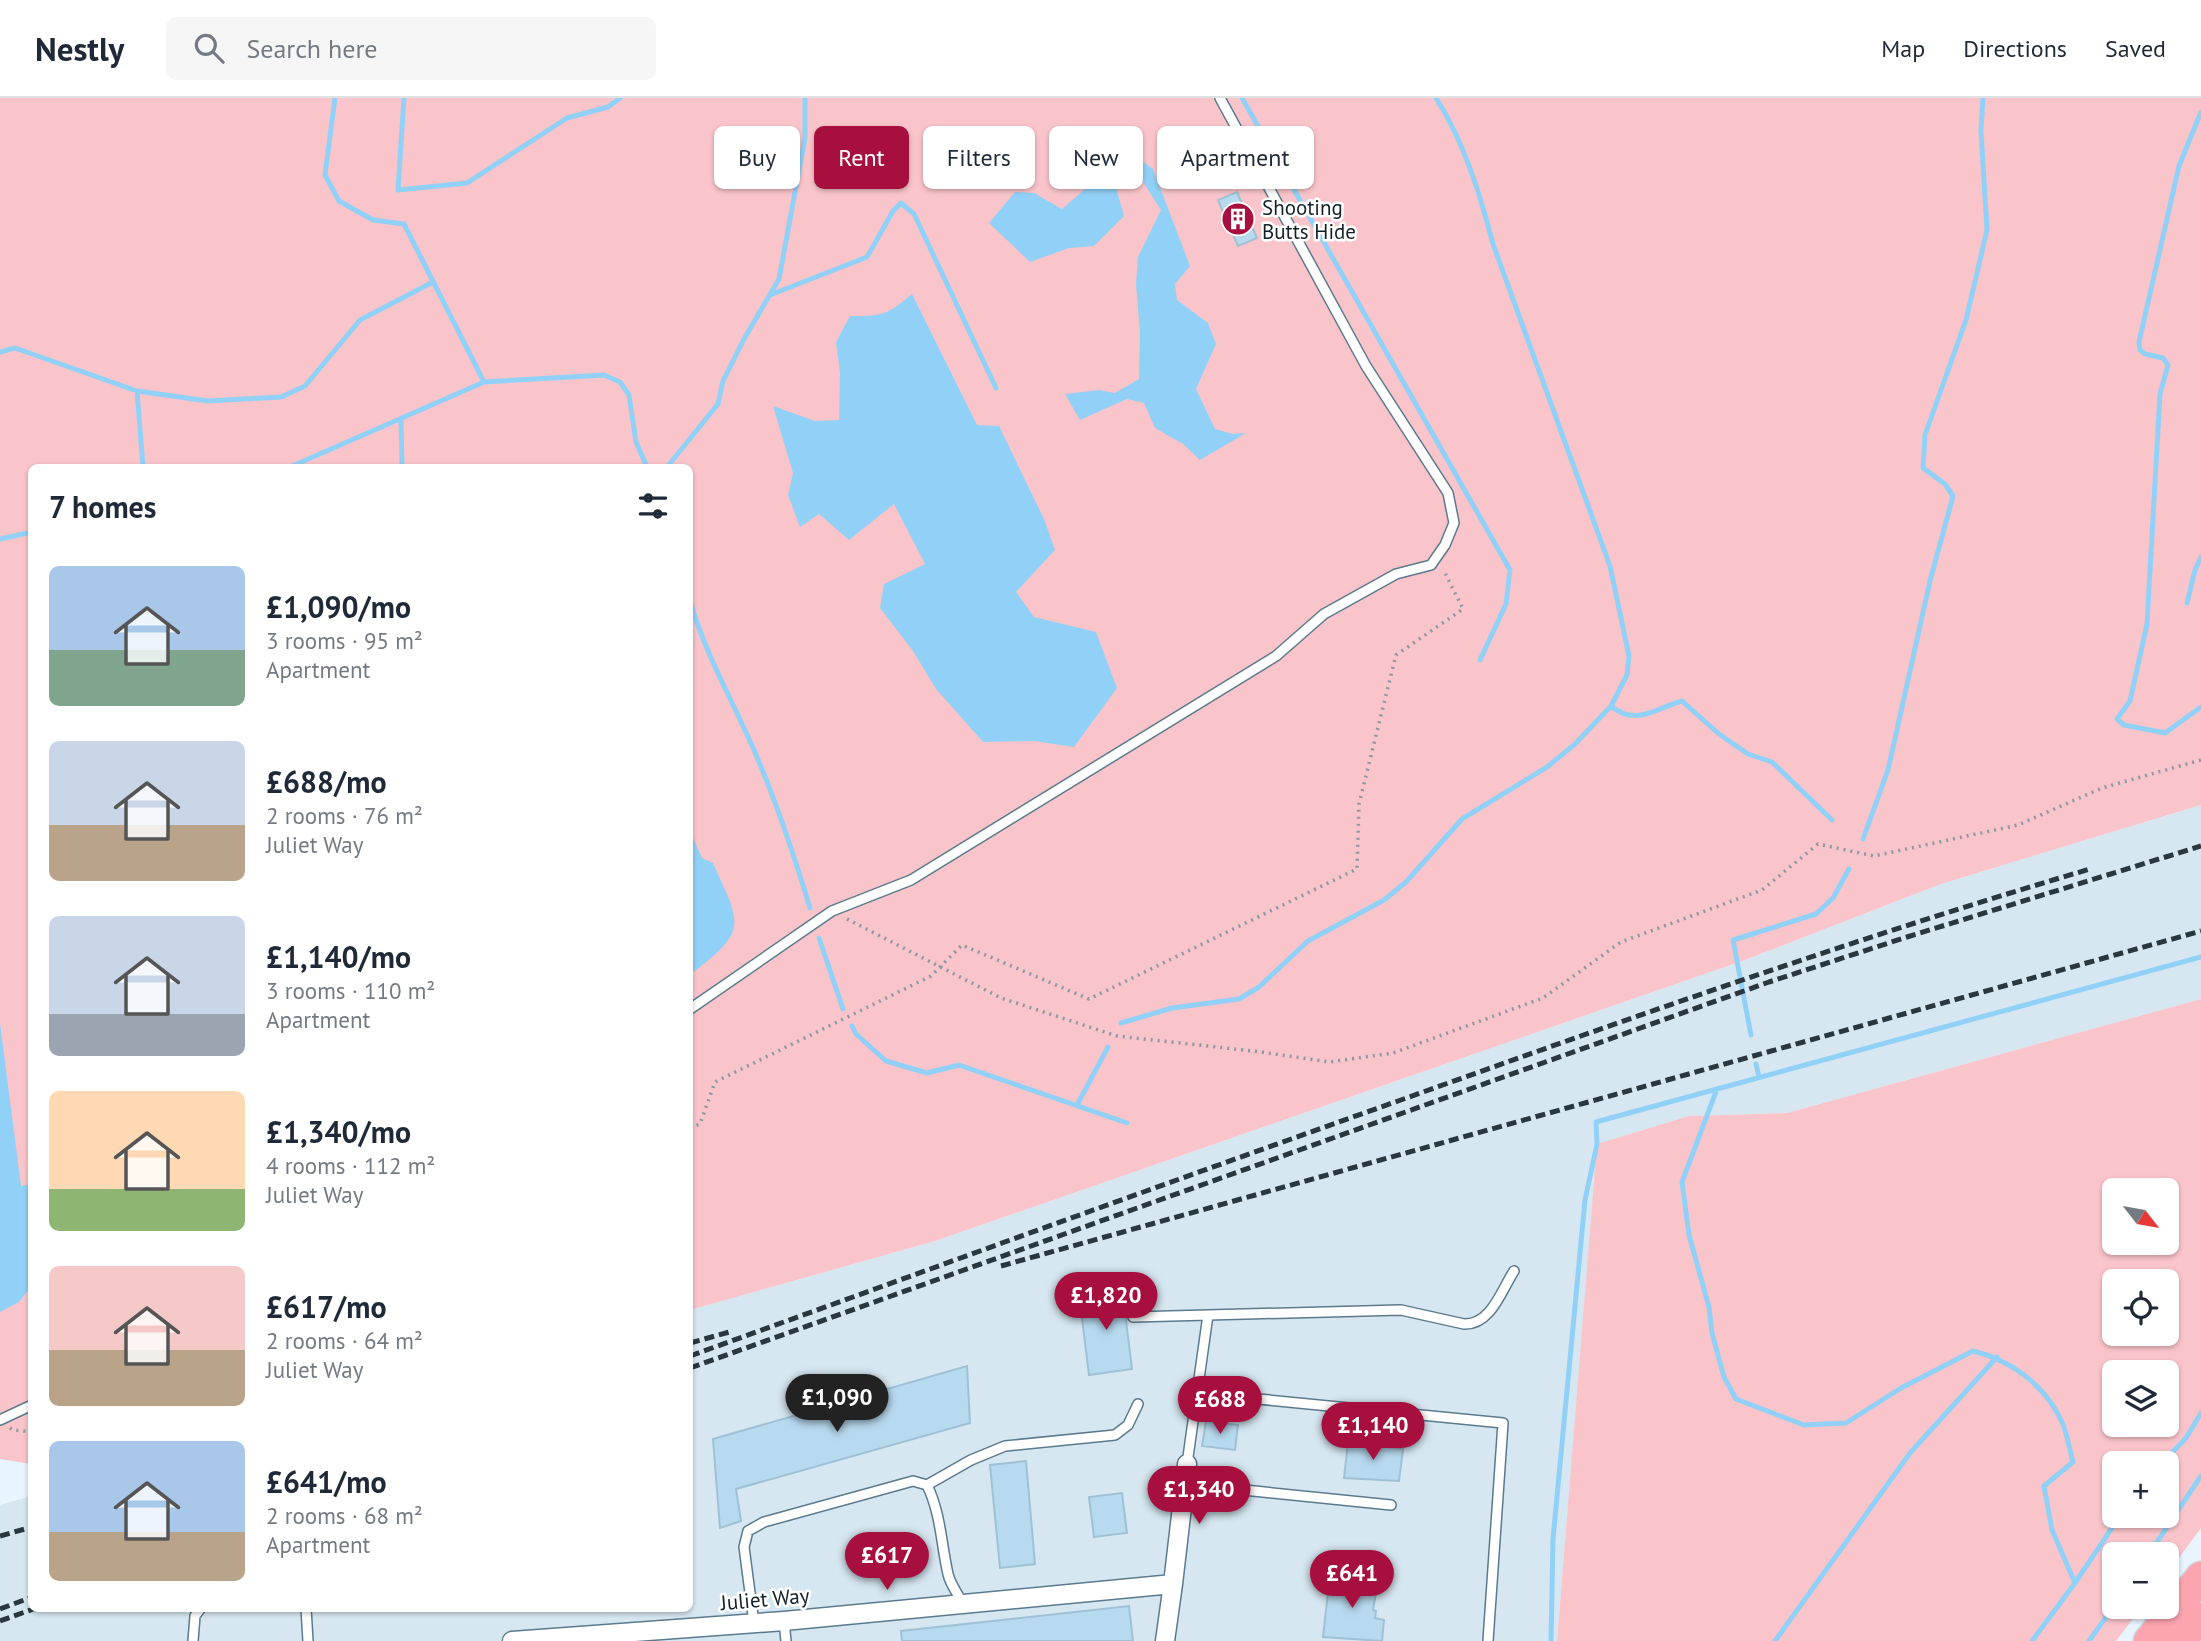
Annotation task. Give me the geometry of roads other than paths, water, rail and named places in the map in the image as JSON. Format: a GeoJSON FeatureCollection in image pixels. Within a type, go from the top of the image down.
{"type":"FeatureCollection","features":[{"type":"Feature","properties":{"kind":"highway"},"geometry":{"type":"LineString","coordinates":[[2149,1641],[2201,1577]]}},
{"type":"Feature","properties":{"kind":"highway"},"geometry":{"type":"LineString","coordinates":[[2179,1641],[2201,1618]]}},
{"type":"Feature","properties":{"kind":"highway"},"geometry":{"type":"LineString","coordinates":[[2194,1641],[2201,1632]]}},
{"type":"Feature","properties":{"kind":"street"},"geometry":{"type":"LineString","coordinates":[[1165,1641],[1187,1464]]}},
{"type":"Feature","properties":{"kind":"street","name":"Juliet Way"},"geometry":{"type":"LineString","coordinates":[[512,1641],[784,1621],[1173,1584]]}},
{"type":"Feature","properties":{"kind":"lane"},"geometry":{"type":"LineString","coordinates":[[693,1007],[832,911],[911,880],[1276,656],[1324,614],[1396,574],[1431,565],[1437,556],[1454,523],[1448,493],[1366,366],[1220,98]]}},
{"type":"Feature","properties":{"kind":"lane"},"geometry":{"type":"LineString","coordinates":[[1133,1317],[1401,1310],[1474,1324],[1485,1319],[1514,1271]]}},
{"type":"Feature","properties":{"kind":"lane"},"geometry":{"type":"LineString","coordinates":[[1187,1464],[1208,1315]]}},
{"type":"Feature","properties":{"kind":"lane"},"geometry":{"type":"LineString","coordinates":[[1197,1393],[1503,1423],[1488,1641]]}},
{"type":"Feature","properties":{"kind":"lane"},"geometry":{"type":"LineString","coordinates":[[754,1623],[744,1547],[748,1531],[764,1522],[913,1481],[927,1485],[971,1460],[1004,1446],[1115,1435],[1128,1424],[1138,1404]]}},
{"type":"Feature","properties":{"kind":"lane"},"geometry":{"type":"LineString","coordinates":[[0,1420],[28,1407]]}},
{"type":"Feature","properties":{"kind":"lane"},"geometry":{"type":"LineString","coordinates":[[1185,1484],[1391,1505]]}},
{"type":"Feature","properties":{"kind":"lane"},"geometry":{"type":"LineString","coordinates":[[927,1485],[940,1519],[948,1577],[963,1604]]}},
{"type":"Feature","properties":{"kind":"lane"},"geometry":{"type":"LineString","coordinates":[[193,1641],[195,1616],[198,1612]]}},
{"type":"Feature","properties":{"kind":"lane"},"geometry":{"type":"LineString","coordinates":[[306,1612],[308,1641]]}},
{"type":"Feature","properties":{"kind":"lane"},"geometry":{"type":"LineString","coordinates":[[784,1621],[786,1641]]}},
{"type":"Feature","properties":{"kind":"water"},"geometry":{"type":"Polygon","coordinates":[[[1143,162],[1153,169],[1157,189],[1161,189],[1190,266],[1175,284],[1177,300],[1208,323],[1216,344],[1196,389],[1215,429],[1233,434],[1246,433],[1200,460],[1183,444],[1155,428],[1144,403],[1127,399],[1080,420],[1065,394],[1099,390],[1115,393],[1139,379],[1140,333],[1136,284],[1138,257],[1161,210],[1143,182],[1143,162]]]}},
{"type":"Feature","properties":{"kind":"water"},"geometry":{"type":"Polygon","coordinates":[[[1085,189],[1116,189],[1124,216],[1094,246],[1069,248],[1030,262],[989,223],[1015,192],[1034,193],[1062,209],[1085,189]]]}},
{"type":"Feature","properties":{"kind":"water"},"geometry":{"type":"Polygon","coordinates":[[[912,294],[977,425],[999,426],[1044,519],[1055,550],[1016,592],[1034,617],[1096,632],[1117,688],[1074,747],[1034,741],[983,742],[936,689],[913,651],[880,608],[884,584],[925,564],[894,504],[849,540],[819,514],[800,527],[788,495],[793,473],[773,406],[815,421],[839,420],[840,373],[836,342],[850,316],[884,313],[912,294]]]}},
{"type":"Feature","properties":{"kind":"water"},"geometry":{"type":"Polygon","coordinates":[[[693,838],[702,858],[713,863],[734,915],[730,937],[693,973],[693,838]]]}},
{"type":"Feature","properties":{"kind":"water"},"geometry":{"type":"Polygon","coordinates":[[[0,1023],[21,1186],[28,1185],[28,1290],[19,1302],[0,1312],[0,1023]]]}},
{"type":"Feature","properties":{"kind":"waterway"},"geometry":{"type":"LineString","coordinates":[[335,98],[325,175],[339,201],[373,220],[404,224],[484,382],[604,375],[620,382],[629,395],[636,442],[646,464]]}},
{"type":"Feature","properties":{"kind":"waterway"},"geometry":{"type":"LineString","coordinates":[[404,98],[398,190],[467,183],[567,118],[608,107],[620,98]]}},
{"type":"Feature","properties":{"kind":"waterway"},"geometry":{"type":"LineString","coordinates":[[669,464],[718,404],[723,381],[779,279],[805,138],[805,98]]}},
{"type":"Feature","properties":{"kind":"waterway"},"geometry":{"type":"LineString","coordinates":[[1242,98],[1510,570],[1506,604],[1480,660]]}},
{"type":"Feature","properties":{"kind":"waterway"},"geometry":{"type":"LineString","coordinates":[[1121,1023],[1172,1008],[1239,999],[1259,987],[1308,941],[1384,900],[1406,882],[1462,819],[1547,767],[1575,744],[1611,706],[1627,675],[1629,656],[1610,566],[1493,244],[1470,169],[1455,132],[1436,98]]}},
{"type":"Feature","properties":{"kind":"waterway"},"geometry":{"type":"LineString","coordinates":[[1863,839],[1888,770],[1930,581],[1953,496],[1945,484],[1923,468],[1925,435],[1966,320],[1987,230],[1981,131],[1983,98]]}},
{"type":"Feature","properties":{"kind":"waterway"},"geometry":{"type":"LineString","coordinates":[[2201,112],[2179,166],[2139,342],[2140,350],[2145,354],[2163,358],[2168,365],[2160,394],[2147,624],[2130,701],[2117,719],[2124,725],[2165,733],[2201,707]]}},
{"type":"Feature","properties":{"kind":"waterway"},"geometry":{"type":"LineString","coordinates":[[770,295],[867,257],[893,211],[901,203],[914,214],[996,388]]}},
{"type":"Feature","properties":{"kind":"waterway"},"geometry":{"type":"LineString","coordinates":[[0,352],[15,348],[137,391],[208,401],[281,397],[305,386],[360,320],[433,282]]}},
{"type":"Feature","properties":{"kind":"waterway"},"geometry":{"type":"LineString","coordinates":[[297,464],[484,382]]}},
{"type":"Feature","properties":{"kind":"waterway"},"geometry":{"type":"LineString","coordinates":[[137,391],[143,464]]}},
{"type":"Feature","properties":{"kind":"waterway"},"geometry":{"type":"LineString","coordinates":[[401,418],[402,464]]}},
{"type":"Feature","properties":{"kind":"waterway"},"geometry":{"type":"LineString","coordinates":[[0,539],[28,533]]}},
{"type":"Feature","properties":{"kind":"waterway"},"geometry":{"type":"LineString","coordinates":[[2187,603],[2201,557]]}},
{"type":"Feature","properties":{"kind":"waterway"},"geometry":{"type":"LineString","coordinates":[[693,610],[711,658],[770,789],[810,908]]}},
{"type":"Feature","properties":{"kind":"waterway"},"geometry":{"type":"LineString","coordinates":[[1611,706],[1620,712],[1638,715],[1682,701],[1719,734],[1748,754],[1772,762],[1832,820]]}},
{"type":"Feature","properties":{"kind":"waterway"},"geometry":{"type":"LineString","coordinates":[[1751,1035],[1733,940],[1816,914],[1833,898],[1849,869]]}},
{"type":"Feature","properties":{"kind":"waterway"},"geometry":{"type":"LineString","coordinates":[[819,938],[843,1009]]}},
{"type":"Feature","properties":{"kind":"waterway"},"geometry":{"type":"LineString","coordinates":[[1551,1641],[1553,1539],[1585,1200],[1597,1144],[1596,1122],[2201,957]]}},
{"type":"Feature","properties":{"kind":"waterway"},"geometry":{"type":"LineString","coordinates":[[852,1026],[856,1034],[886,1061],[927,1073],[959,1065],[1127,1123]]}},
{"type":"Feature","properties":{"kind":"waterway"},"geometry":{"type":"LineString","coordinates":[[1077,1105],[1108,1047]]}},
{"type":"Feature","properties":{"kind":"waterway"},"geometry":{"type":"LineString","coordinates":[[1756,1064],[1759,1077]]}},
{"type":"Feature","properties":{"kind":"waterway"},"geometry":{"type":"LineString","coordinates":[[1717,1089],[1682,1182],[1689,1235],[1709,1307],[1712,1333],[1724,1377],[1736,1399],[1804,1425],[1846,1423],[1901,1388],[1973,1351],[2013,1367],[2045,1395],[2061,1420],[2066,1435],[2073,1462],[2044,1486],[2052,1530],[2075,1583]]}},
{"type":"Feature","properties":{"kind":"waterway"},"geometry":{"type":"LineString","coordinates":[[1775,1641],[1910,1453],[1997,1357]]}},
{"type":"Feature","properties":{"kind":"waterway"},"geometry":{"type":"LineString","coordinates":[[2174,1451],[2186,1438],[2201,1413]]}},
{"type":"Feature","properties":{"kind":"waterway"},"geometry":{"type":"LineString","coordinates":[[2157,1542],[2201,1476]]}},
{"type":"Feature","properties":{"kind":"waterway"},"geometry":{"type":"LineString","coordinates":[[2032,1641],[2112,1528]]}},
{"type":"Feature","properties":{"kind":"waterway"},"geometry":{"type":"LineString","coordinates":[[2089,1641],[2105,1619]]}},
{"type":"Feature","properties":{"kind":"railway"},"geometry":{"type":"LineString","coordinates":[[693,1367],[1769,982],[2201,846]]}},
{"type":"Feature","properties":{"kind":"railway"},"geometry":{"type":"LineString","coordinates":[[693,1355],[1656,1010],[1915,923],[2090,869]]}},
{"type":"Feature","properties":{"kind":"railway"},"geometry":{"type":"LineString","coordinates":[[1001,1266],[2201,931]]}},
{"type":"Feature","properties":{"kind":"railway"},"geometry":{"type":"LineString","coordinates":[[693,1342],[733,1331]]}},
{"type":"Feature","properties":{"kind":"railway"},"geometry":{"type":"LineString","coordinates":[[0,1536],[28,1528]]}},
{"type":"Feature","properties":{"kind":"railway"},"geometry":{"type":"LineString","coordinates":[[0,1609],[28,1598]]}},
{"type":"Feature","properties":{"kind":"railway"},"geometry":{"type":"LineString","coordinates":[[0,1621],[28,1611]]}},
{"type":"Feature","properties":{"kind":"place","name":"Shooting Butts Hide"},"geometry":{"type":"Point","coordinates":[1238,219]}}]}
